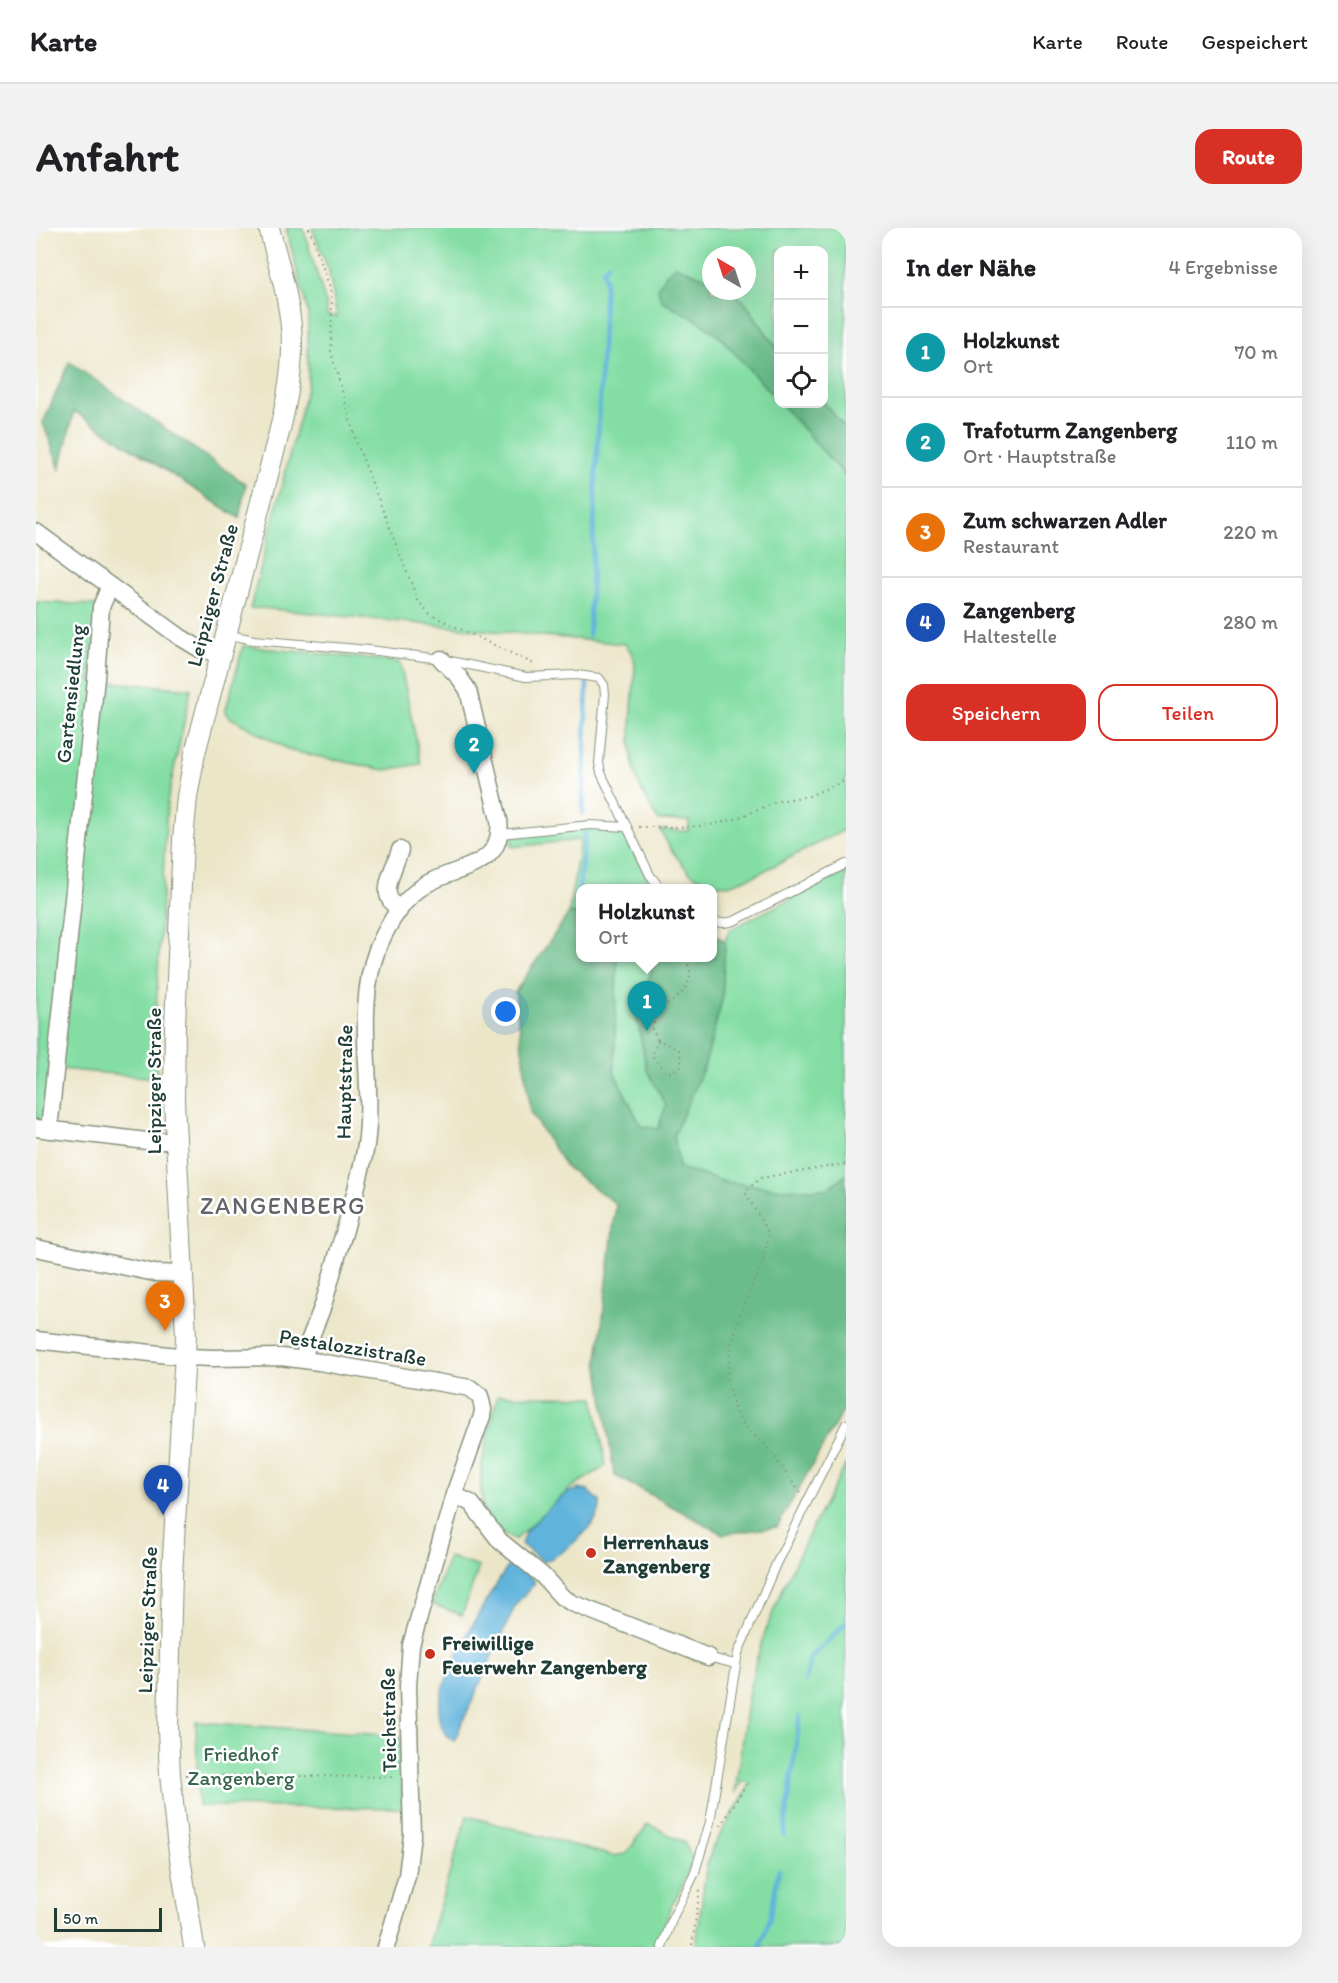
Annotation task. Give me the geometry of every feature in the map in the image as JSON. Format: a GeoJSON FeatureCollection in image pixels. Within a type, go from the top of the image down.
{"type":"FeatureCollection","features":[{"type":"Feature","properties":{"kind":"street","name":"Leipziger Straße"},"geometry":{"type":"LineString","coordinates":[[194,1947],[177,1839],[170,1775],[168,1706],[178,1450],[186,1357],[184,1274],[174,1100],[175,1025],[185,817],[190,775],[280,429],[290,380],[292,344],[290,325],[284,286],[269,228]]}},
{"type":"Feature","properties":{"kind":"street"},"geometry":{"type":"LineString","coordinates":[[36,532],[193,646],[221,654]]}},
{"type":"Feature","properties":{"kind":"street","name":"Gartensiedlung"},"geometry":{"type":"LineString","coordinates":[[110,586],[101,607],[96,678],[43,1129],[147,1141],[176,1141]]}},
{"type":"Feature","properties":{"kind":"street"},"geometry":{"type":"LineString","coordinates":[[441,659],[468,690],[499,820],[500,834]]}},
{"type":"Feature","properties":{"kind":"street","name":"Hauptstraße"},"geometry":{"type":"LineString","coordinates":[[303,1359],[322,1306],[363,1160],[369,1112],[367,1012],[370,977],[376,952],[386,930],[409,898],[424,885],[482,861],[493,848],[500,834]]}},
{"type":"Feature","properties":{"kind":"street"},"geometry":{"type":"LineString","coordinates":[[399,911],[391,902],[388,886],[400,850]]}},
{"type":"Feature","properties":{"kind":"street"},"geometry":{"type":"LineString","coordinates":[[36,1248],[155,1273],[184,1274]]}},
{"type":"Feature","properties":{"kind":"street","name":"Pestalozzistraße"},"geometry":{"type":"LineString","coordinates":[[36,1340],[186,1357],[258,1356],[303,1359],[463,1386],[475,1392]]}},
{"type":"Feature","properties":{"kind":"street","name":"Teichstraße"},"geometry":{"type":"LineString","coordinates":[[386,1947],[405,1885],[412,1835],[408,1696],[411,1645],[454,1495],[482,1416],[482,1402],[480,1396],[475,1392]]}},
{"type":"Feature","properties":{"kind":"street"},"geometry":{"type":"LineString","coordinates":[[454,1495],[471,1503],[490,1530],[572,1603],[708,1657]]}},
{"type":"Feature","properties":{"kind":"lane"},"geometry":{"type":"LineString","coordinates":[[226,634],[254,640],[441,659],[525,677],[577,675],[599,678],[604,686],[605,694],[599,763],[604,782],[657,884]]}},
{"type":"Feature","properties":{"kind":"lane"},"geometry":{"type":"LineString","coordinates":[[500,834],[590,825],[627,827]]}},
{"type":"Feature","properties":{"kind":"lane"},"geometry":{"type":"LineString","coordinates":[[717,922],[734,921],[846,864]]}},
{"type":"Feature","properties":{"kind":"lane"},"geometry":{"type":"LineString","coordinates":[[662,1947],[673,1917],[694,1875],[704,1841],[719,1772],[735,1664],[753,1616],[846,1424]]}},
{"type":"Feature","properties":{"kind":"lane"},"geometry":{"type":"LineString","coordinates":[[708,1657],[735,1664]]}},
{"type":"Feature","properties":{"kind":"path"},"geometry":{"type":"LineString","coordinates":[[309,228],[330,288],[331,352],[354,434],[418,601],[431,615],[511,652]]}},
{"type":"Feature","properties":{"kind":"path"},"geometry":{"type":"LineString","coordinates":[[627,827],[710,825],[735,819],[779,801],[809,796],[846,780]]}},
{"type":"Feature","properties":{"kind":"path"},"geometry":{"type":"LineString","coordinates":[[658,1040],[652,1056],[668,1073],[682,1066],[679,1050],[658,1040],[652,1029],[660,1010],[675,999],[691,976],[688,962]]}},
{"type":"Feature","properties":{"kind":"path"},"geometry":{"type":"LineString","coordinates":[[806,1503],[772,1452],[749,1431],[736,1414],[727,1380],[731,1344],[744,1303],[762,1265],[769,1234],[745,1192],[760,1178],[846,1164]]}},
{"type":"Feature","properties":{"kind":"path"},"geometry":{"type":"LineString","coordinates":[[170,1775],[395,1777]]}},
{"type":"Feature","properties":{"kind":"path"},"geometry":{"type":"LineString","coordinates":[[704,1841],[711,1840],[718,1831],[746,1784]]}},
{"type":"Feature","properties":{"kind":"path"},"geometry":{"type":"LineString","coordinates":[[692,1945],[700,1890],[699,1881],[694,1875]]}},
{"type":"Feature","properties":{"kind":"green space"},"geometry":{"type":"Polygon","coordinates":[[[286,228],[303,228],[326,304],[327,315],[337,317],[329,271],[312,228],[846,228],[846,429],[828,408],[828,246],[774,246],[774,344],[743,300],[756,300],[756,246],[702,246],[702,276],[676,266],[702,323],[722,339],[774,397],[774,408],[785,408],[846,477],[846,829],[754,876],[728,885],[712,884],[701,880],[688,871],[672,851],[660,830],[688,831],[689,821],[658,820],[636,776],[631,745],[635,663],[625,644],[260,608],[250,609],[308,383],[308,313],[286,228]]]}},
{"type":"Feature","properties":{"kind":"green space"},"geometry":{"type":"Polygon","coordinates":[[[676,266],[702,276],[702,300],[744,301],[774,344],[774,397],[722,339],[702,323],[661,300],[658,288],[666,274],[676,266]]]}},
{"type":"Feature","properties":{"kind":"green space"},"geometry":{"type":"Polygon","coordinates":[[[69,362],[246,484],[239,518],[74,411],[60,469],[43,423],[69,362]]]}},
{"type":"Feature","properties":{"kind":"green space"},"geometry":{"type":"Polygon","coordinates":[[[785,408],[828,408],[846,429],[846,477],[785,408]]]}},
{"type":"Feature","properties":{"kind":"green space"},"geometry":{"type":"Polygon","coordinates":[[[36,602],[97,605],[90,680],[191,689],[167,803],[156,1011],[157,1078],[49,1068],[43,1125],[36,1124],[36,602]]]}},
{"type":"Feature","properties":{"kind":"green space"},"geometry":{"type":"Polygon","coordinates":[[[243,646],[400,662],[421,764],[385,770],[291,751],[231,718],[225,713],[243,646]]]}},
{"type":"Feature","properties":{"kind":"green space"},"geometry":{"type":"Polygon","coordinates":[[[589,827],[614,830],[629,840],[650,884],[576,884],[576,914],[569,913],[580,840],[512,847],[511,837],[589,827]]]}},
{"type":"Feature","properties":{"kind":"green space"},"geometry":{"type":"Polygon","coordinates":[[[846,871],[846,1175],[827,1189],[782,1189],[725,1182],[679,1168],[674,1135],[705,1064],[722,1000],[725,941],[729,930],[846,871]]]}},
{"type":"Feature","properties":{"kind":"green space"},"geometry":{"type":"Polygon","coordinates":[[[569,913],[576,914],[576,962],[617,962],[614,1072],[641,1126],[658,1129],[666,1105],[647,1070],[637,1018],[654,962],[717,962],[717,936],[725,941],[722,1000],[705,1064],[674,1135],[679,1168],[725,1182],[782,1189],[827,1189],[846,1175],[846,1405],[777,1527],[723,1534],[614,1475],[598,1360],[616,1204],[566,1167],[530,1112],[515,992],[569,913]]]}},
{"type":"Feature","properties":{"kind":"green space"},"geometry":{"type":"Polygon","coordinates":[[[617,962],[654,962],[637,1018],[647,1070],[667,1105],[658,1130],[641,1126],[614,1072],[617,962]]]}},
{"type":"Feature","properties":{"kind":"green space"},"geometry":{"type":"Polygon","coordinates":[[[498,1395],[594,1397],[606,1466],[572,1487],[515,1540],[497,1529],[486,1514],[481,1496],[484,1454],[498,1395]]]}},
{"type":"Feature","properties":{"kind":"green space"},"geometry":{"type":"Polygon","coordinates":[[[846,1464],[846,1947],[696,1947],[706,1869],[712,1848],[751,1783],[742,1781],[735,1793],[747,1701],[760,1648],[788,1578],[846,1464]]]}},
{"type":"Feature","properties":{"kind":"green space"},"geometry":{"type":"Polygon","coordinates":[[[449,1557],[479,1567],[462,1615],[432,1604],[449,1557]]]}},
{"type":"Feature","properties":{"kind":"green space","name":"Friedhof Zangenberg"},"geometry":{"type":"Polygon","coordinates":[[[196,1722],[400,1736],[403,1808],[198,1806],[196,1722]]]}},
{"type":"Feature","properties":{"kind":"green space"},"geometry":{"type":"Polygon","coordinates":[[[467,1816],[613,1856],[626,1854],[648,1824],[684,1842],[693,1860],[670,1909],[657,1947],[427,1947],[467,1816]]]}},
{"type":"Feature","properties":{"kind":"water"},"geometry":{"type":"Polygon","coordinates":[[[578,1489],[588,1491],[600,1501],[596,1518],[576,1541],[543,1562],[521,1544],[526,1531],[567,1493],[578,1489]]]}},
{"type":"Feature","properties":{"kind":"water"},"geometry":{"type":"Polygon","coordinates":[[[512,1561],[530,1575],[535,1583],[516,1604],[454,1741],[444,1732],[439,1719],[439,1704],[445,1685],[465,1638],[512,1561]]]}},
{"type":"Feature","properties":{"kind":"waterway"},"geometry":{"type":"LineString","coordinates":[[589,636],[605,280],[603,269],[608,264]]}},
{"type":"Feature","properties":{"kind":"waterway"},"geometry":{"type":"LineString","coordinates":[[583,813],[587,683]]}},
{"type":"Feature","properties":{"kind":"waterway"},"geometry":{"type":"LineString","coordinates":[[579,884],[585,832]]}},
{"type":"Feature","properties":{"kind":"waterway"},"geometry":{"type":"LineString","coordinates":[[805,1682],[810,1659],[846,1623]]}},
{"type":"Feature","properties":{"kind":"waterway"},"geometry":{"type":"LineString","coordinates":[[784,1835],[800,1716]]}},
{"type":"Feature","properties":{"kind":"waterway"},"geometry":{"type":"LineString","coordinates":[[760,1947],[769,1921],[779,1870]]}},
{"type":"Feature","properties":{"kind":"place","name":"Trafoturm Zangenberg"},"geometry":{"type":"Point","coordinates":[474,774]}},
{"type":"Feature","properties":{"kind":"place","name":"Holzkunst"},"geometry":{"type":"Point","coordinates":[647,1031]}},
{"type":"Feature","properties":{"kind":"place","name":"Zum schwarzen Adler"},"geometry":{"type":"Point","coordinates":[165,1331]}},
{"type":"Feature","properties":{"kind":"place","name":"Zangenberg"},"geometry":{"type":"Point","coordinates":[163,1515]}},
{"type":"Feature","properties":{"kind":"place","name":"Herrenhaus Zangenberg"},"geometry":{"type":"Point","coordinates":[591,1553]}},
{"type":"Feature","properties":{"kind":"place","name":"Freiwillige Feuerwehr Zangenberg"},"geometry":{"type":"Point","coordinates":[430,1654]}},
{"type":"Feature","properties":{"kind":"district","name":"ZANGENBERG"},"geometry":{"type":"Point","coordinates":[283,1205]}}]}
